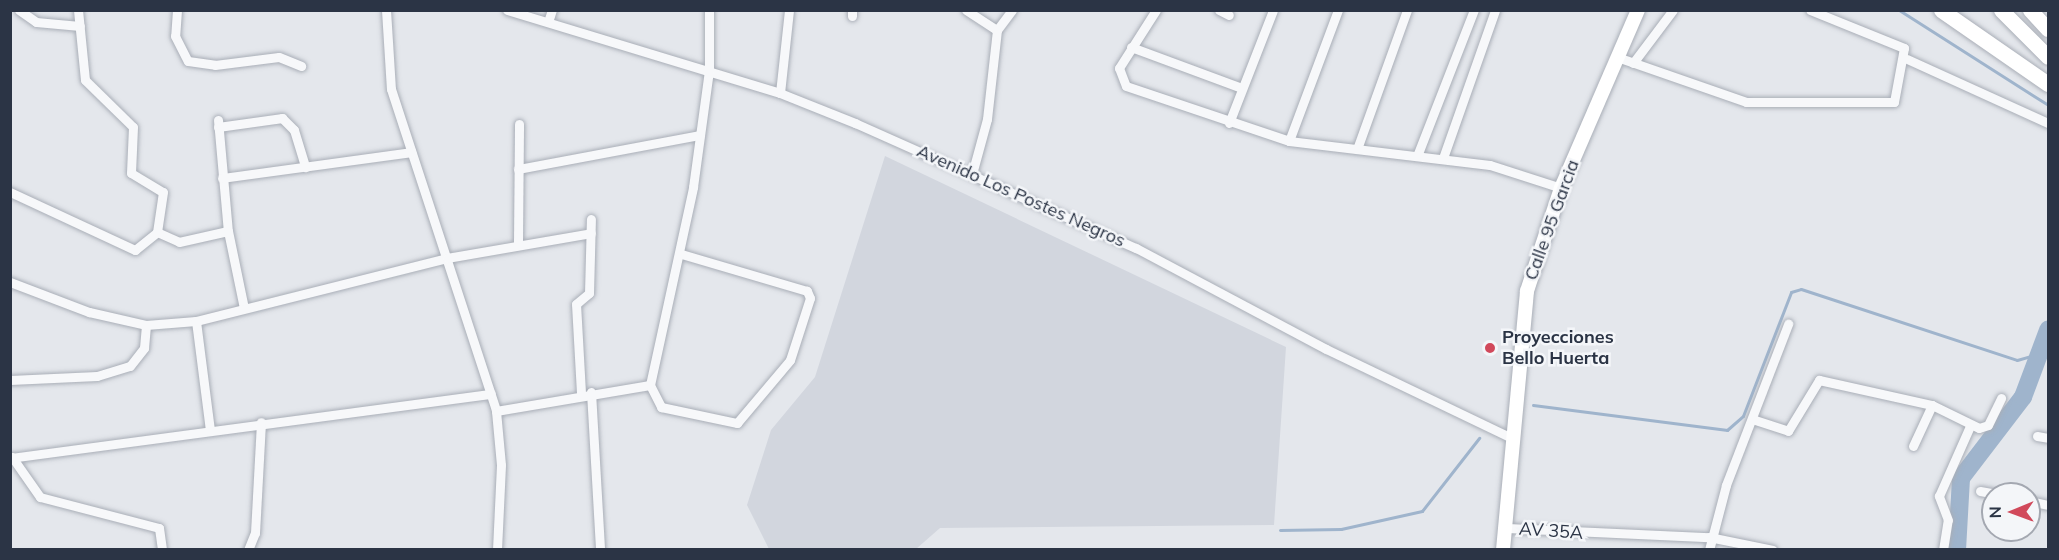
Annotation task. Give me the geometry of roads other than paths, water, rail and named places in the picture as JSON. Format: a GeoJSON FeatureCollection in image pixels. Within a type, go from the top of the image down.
{"type":"FeatureCollection","features":[{"type":"Feature","properties":{"kind":"main road"},"geometry":{"type":"LineString","coordinates":[[1941,10],[2049,84]]}},
{"type":"Feature","properties":{"kind":"main road"},"geometry":{"type":"LineString","coordinates":[[2001,10],[2049,57]]}},
{"type":"Feature","properties":{"kind":"main road"},"geometry":{"type":"LineString","coordinates":[[2030,10],[2049,29]]}},
{"type":"Feature","properties":{"kind":"street"},"geometry":{"type":"LineString","coordinates":[[19,10],[36,22],[80,26]]}},
{"type":"Feature","properties":{"kind":"street"},"geometry":{"type":"LineString","coordinates":[[10,192],[135,250],[157,232],[163,192],[131,173],[135,130],[85,81],[78,10]]}},
{"type":"Feature","properties":{"kind":"street"},"geometry":{"type":"LineString","coordinates":[[177,10],[175,36],[188,61],[215,65],[279,57],[301,66]]}},
{"type":"Feature","properties":{"kind":"street"},"geometry":{"type":"LineString","coordinates":[[386,10],[391,88],[496,411],[501,465],[497,549]]}},
{"type":"Feature","properties":{"kind":"street","name":"Avenido Los Postes Negros"},"geometry":{"type":"LineString","coordinates":[[507,10],[780,93],[972,174],[1136,248],[1326,349],[1512,438]]}},
{"type":"Feature","properties":{"kind":"street"},"geometry":{"type":"LineString","coordinates":[[548,22],[552,10]]}},
{"type":"Feature","properties":{"kind":"street"},"geometry":{"type":"LineString","coordinates":[[681,254],[807,291],[810,298],[790,360],[736,423],[661,407],[650,385],[681,254],[700,135],[709,70],[709,10]]}},
{"type":"Feature","properties":{"kind":"street"},"geometry":{"type":"LineString","coordinates":[[780,93],[789,10]]}},
{"type":"Feature","properties":{"kind":"street"},"geometry":{"type":"LineString","coordinates":[[966,10],[997,30]]}},
{"type":"Feature","properties":{"kind":"street"},"geometry":{"type":"LineString","coordinates":[[972,174],[987,118],[997,30],[1012,10]]}},
{"type":"Feature","properties":{"kind":"street"},"geometry":{"type":"LineString","coordinates":[[1156,10],[1119,68],[1126,86],[1229,123],[1289,141],[1443,158],[1505,168],[1561,188]]}},
{"type":"Feature","properties":{"kind":"street"},"geometry":{"type":"LineString","coordinates":[[1219,10],[1229,15]]}},
{"type":"Feature","properties":{"kind":"street"},"geometry":{"type":"LineString","coordinates":[[1229,123],[1273,10]]}},
{"type":"Feature","properties":{"kind":"street"},"geometry":{"type":"LineString","coordinates":[[1289,141],[1338,10]]}},
{"type":"Feature","properties":{"kind":"street"},"geometry":{"type":"LineString","coordinates":[[1357,149],[1407,10]]}},
{"type":"Feature","properties":{"kind":"street"},"geometry":{"type":"LineString","coordinates":[[1417,156],[1474,10]]}},
{"type":"Feature","properties":{"kind":"street"},"geometry":{"type":"LineString","coordinates":[[1443,158],[1495,10]]}},
{"type":"Feature","properties":{"kind":"street","name":"Calle 95 Garcia"},"geometry":{"type":"LineString","coordinates":[[1503,549],[1507,528],[1512,438],[1527,291],[1561,188],[1638,10]]}},
{"type":"Feature","properties":{"kind":"street"},"geometry":{"type":"LineString","coordinates":[[1633,63],[1673,10]]}},
{"type":"Feature","properties":{"kind":"street"},"geometry":{"type":"LineString","coordinates":[[1617,57],[1746,102],[1891,103],[1897,98],[1906,59],[1904,48],[1810,10]]}},
{"type":"Feature","properties":{"kind":"street"},"geometry":{"type":"LineString","coordinates":[[1131,47],[1242,88]]}},
{"type":"Feature","properties":{"kind":"street"},"geometry":{"type":"LineString","coordinates":[[1906,59],[2049,123]]}},
{"type":"Feature","properties":{"kind":"street"},"geometry":{"type":"LineString","coordinates":[[244,308],[228,231],[218,123],[282,118],[294,130],[305,167]]}},
{"type":"Feature","properties":{"kind":"street"},"geometry":{"type":"LineString","coordinates":[[518,242],[519,124]]}},
{"type":"Feature","properties":{"kind":"street"},"geometry":{"type":"LineString","coordinates":[[518,169],[700,135]]}},
{"type":"Feature","properties":{"kind":"street"},"geometry":{"type":"LineString","coordinates":[[222,178],[411,152]]}},
{"type":"Feature","properties":{"kind":"street"},"geometry":{"type":"LineString","coordinates":[[591,219],[589,293],[576,304],[600,549]]}},
{"type":"Feature","properties":{"kind":"street"},"geometry":{"type":"LineString","coordinates":[[157,232],[178,242],[228,231]]}},
{"type":"Feature","properties":{"kind":"street"},"geometry":{"type":"LineString","coordinates":[[10,282],[89,312],[146,325],[196,321],[518,242],[591,233]]}},
{"type":"Feature","properties":{"kind":"street"},"geometry":{"type":"LineString","coordinates":[[196,321],[210,430]]}},
{"type":"Feature","properties":{"kind":"street"},"geometry":{"type":"LineString","coordinates":[[1709,549],[1709,537],[1788,324]]}},
{"type":"Feature","properties":{"kind":"street"},"geometry":{"type":"LineString","coordinates":[[10,380],[97,376],[130,366],[144,348],[146,325]]}},
{"type":"Feature","properties":{"kind":"street"},"geometry":{"type":"LineString","coordinates":[[1752,418],[1788,431],[1819,380],[1932,405],[1970,426],[1988,425],[2001,398]]}},
{"type":"Feature","properties":{"kind":"street"},"geometry":{"type":"LineString","coordinates":[[496,411],[586,392],[650,385]]}},
{"type":"Feature","properties":{"kind":"street"},"geometry":{"type":"LineString","coordinates":[[162,549],[159,528],[40,497],[11,458],[261,422],[491,394]]}},
{"type":"Feature","properties":{"kind":"street"},"geometry":{"type":"LineString","coordinates":[[1913,446],[1932,405]]}},
{"type":"Feature","properties":{"kind":"street"},"geometry":{"type":"LineString","coordinates":[[248,549],[255,533],[261,422]]}},
{"type":"Feature","properties":{"kind":"street"},"geometry":{"type":"LineString","coordinates":[[1943,549],[1948,520],[1939,496],[1970,426]]}},
{"type":"Feature","properties":{"kind":"street"},"geometry":{"type":"LineString","coordinates":[[2037,436],[2049,438]]}},
{"type":"Feature","properties":{"kind":"street","name":"AV 35A"},"geometry":{"type":"LineString","coordinates":[[1507,528],[1709,537],[1773,549]]}},
{"type":"Feature","properties":{"kind":"waterway"},"geometry":{"type":"LineString","coordinates":[[1899,10],[2048,105]]}},
{"type":"Feature","properties":{"kind":"waterway"},"geometry":{"type":"LineString","coordinates":[[1533,405],[1727,430],[1743,416],[1791,292],[1801,289],[2017,360],[2035,355]]}},
{"type":"Feature","properties":{"kind":"waterway"},"geometry":{"type":"LineString","coordinates":[[1957,550],[1961,478],[2023,397],[2048,330]]}},
{"type":"Feature","properties":{"kind":"waterway"},"geometry":{"type":"LineString","coordinates":[[1960,550],[1968,457],[2023,403],[2035,355],[2048,336]]}},
{"type":"Feature","properties":{"kind":"waterway"},"geometry":{"type":"LineString","coordinates":[[1280,530],[1341,529],[1422,511],[1479,438]]}},
{"type":"Feature","properties":{"kind":"place","name":"Proyecciones Bello Huerta"},"geometry":{"type":"Point","coordinates":[1490,348]}}]}
